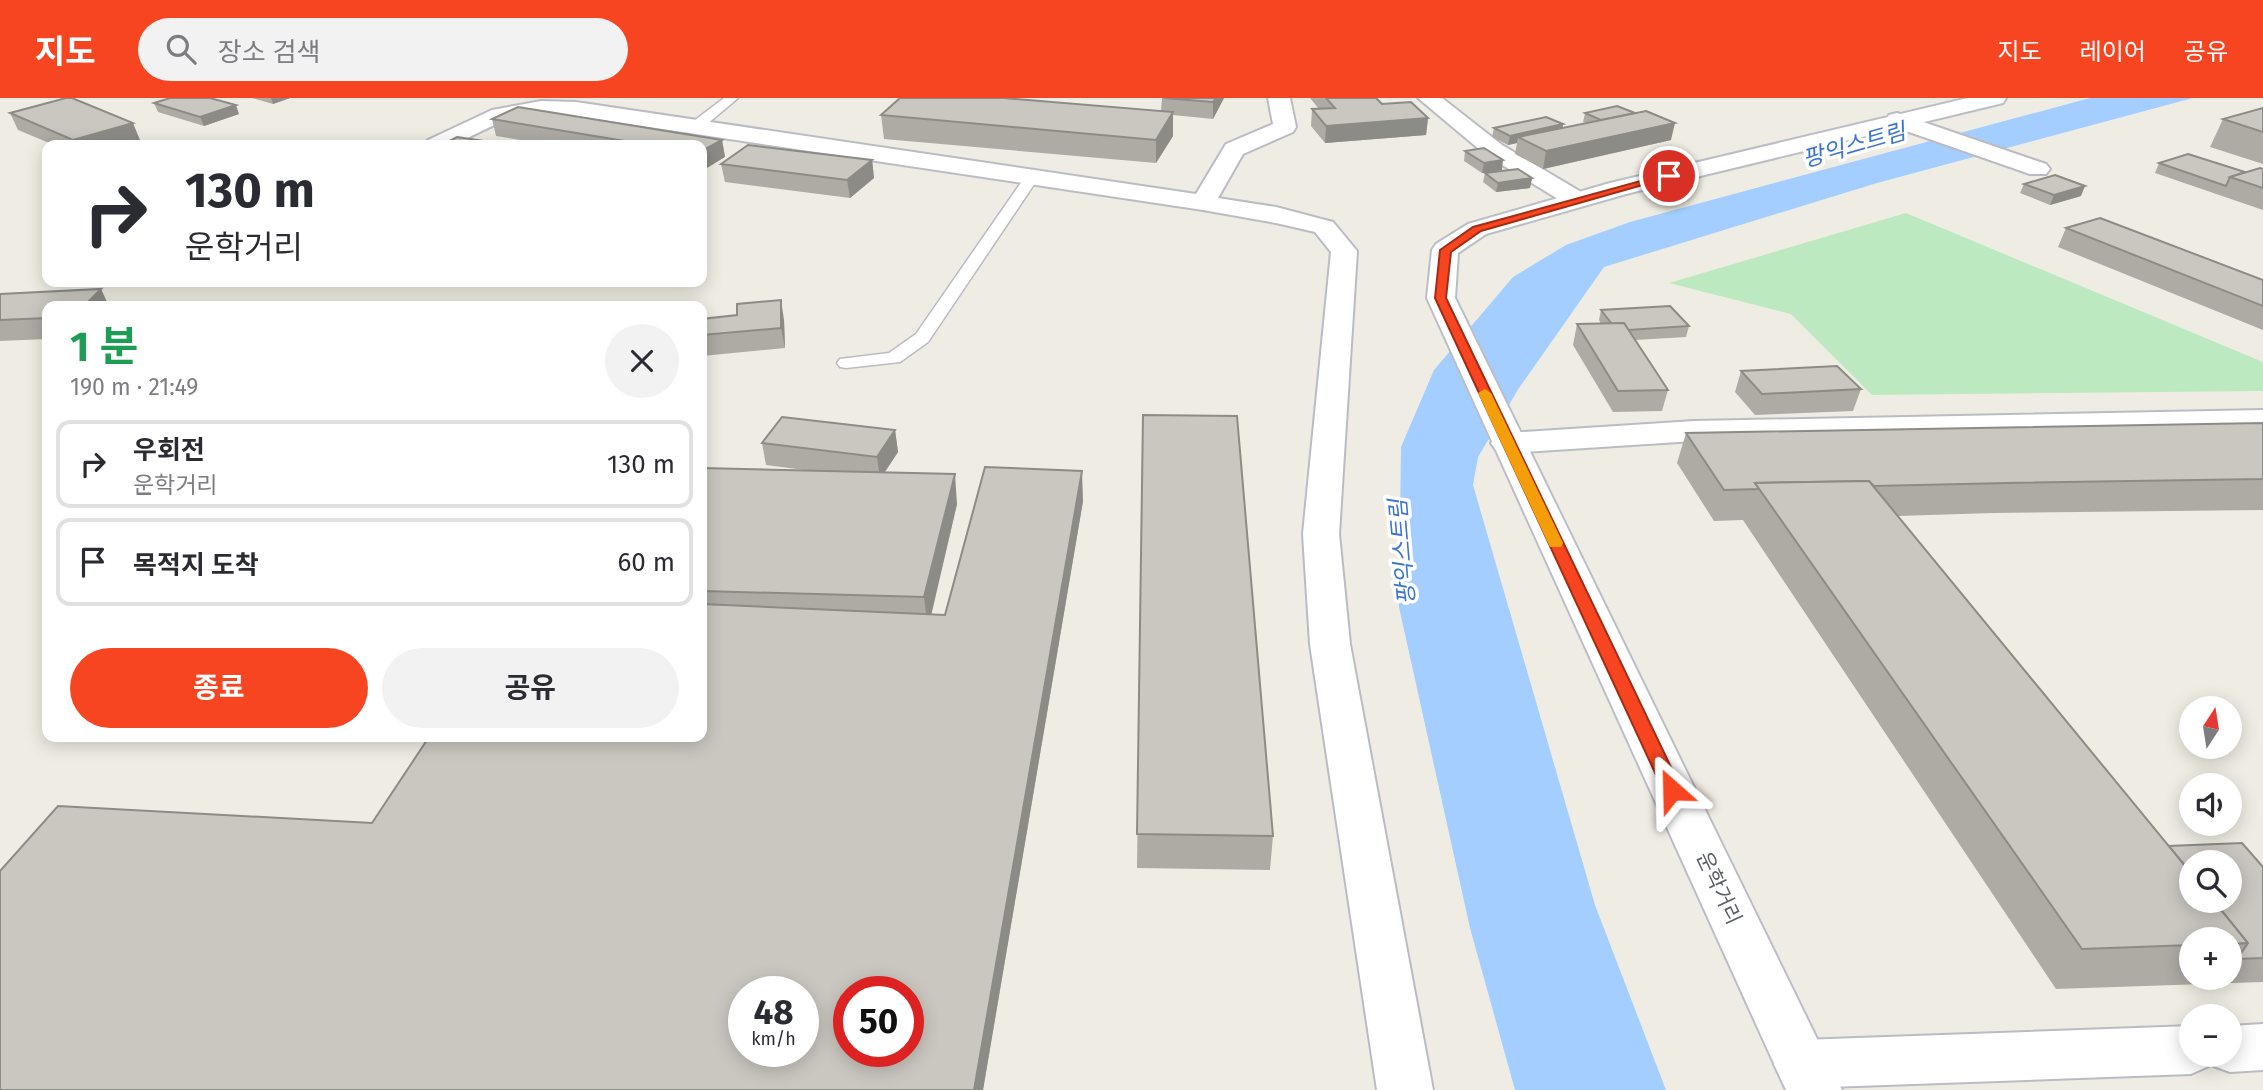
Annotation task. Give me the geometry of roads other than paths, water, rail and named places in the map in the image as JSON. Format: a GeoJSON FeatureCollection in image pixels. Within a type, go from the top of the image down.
{"type":"FeatureCollection","features":[{"type":"Feature","properties":{"kind":"street"},"geometry":{"type":"LineString","coordinates":[[1203,203],[1234,149],[1285,127],[1279,98]]}},
{"type":"Feature","properties":{"kind":"street"},"geometry":{"type":"LineString","coordinates":[[1429,98],[1494,150],[1577,200]]}},
{"type":"Feature","properties":{"kind":"street","name":"운학거리"},"geometry":{"type":"LineString","coordinates":[[1808,1077],[1455,330],[1441,298],[1446,250],[1477,229],[1577,200],[1995,98]]}},
{"type":"Feature","properties":{"kind":"street"},"geometry":{"type":"LineString","coordinates":[[447,140],[500,115],[541,108],[576,109],[1203,203],[1324,226],[1344,251],[1321,534],[1330,644],[1405,1090]]}},
{"type":"Feature","properties":{"kind":"street"},"geometry":{"type":"LineString","coordinates":[[1897,120],[2038,169]]}},
{"type":"Feature","properties":{"kind":"street"},"geometry":{"type":"LineString","coordinates":[[1504,435],[2263,420]]}},
{"type":"Feature","properties":{"kind":"street"},"geometry":{"type":"LineString","coordinates":[[2242,1048],[2263,1047]]}},
{"type":"Feature","properties":{"kind":"street"},"geometry":{"type":"LineString","coordinates":[[1808,1077],[2179,1051]]}},
{"type":"Feature","properties":{"kind":"lane"},"geometry":{"type":"LineString","coordinates":[[695,127],[732,98]]}},
{"type":"Feature","properties":{"kind":"lane"},"geometry":{"type":"LineString","coordinates":[[846,363],[894,358],[922,338],[1032,177]]}},
{"type":"Feature","properties":{"kind":"water","name":"팡익스트림"},"geometry":{"type":"Polygon","coordinates":[[[2090,98],[2193,98],[1877,183],[1604,267],[1519,388],[1478,457],[1473,485],[1595,905],[1666,1090],[1515,1090],[1470,928],[1399,607],[1401,447],[1434,370],[1513,277],[1566,245],[1630,222],[2090,98]]]}}]}
